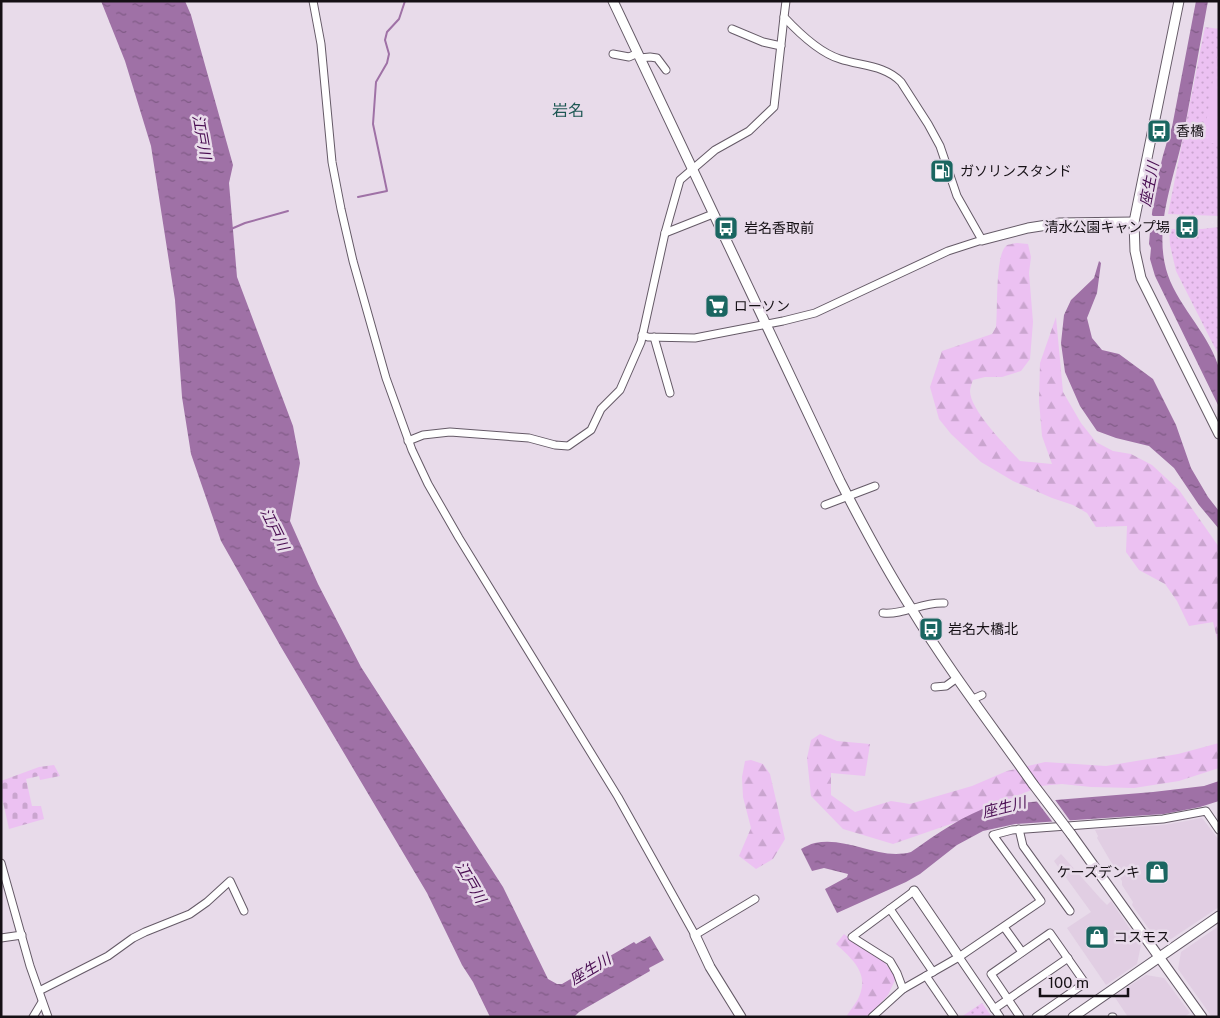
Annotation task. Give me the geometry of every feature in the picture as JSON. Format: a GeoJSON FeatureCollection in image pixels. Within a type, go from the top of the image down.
{"type":"FeatureCollection","features":[{"type":"Feature","properties":{"kind":"street"},"geometry":{"type":"LineString","coordinates":[[313,1],[321,44],[332,162],[341,209],[351,254],[386,378],[408,440],[428,484],[459,538],[618,797],[695,935],[710,967],[741,1017]]}},
{"type":"Feature","properties":{"kind":"street"},"geometry":{"type":"LineString","coordinates":[[613,1],[848,497],[911,609],[957,678],[1202,1017]]}},
{"type":"Feature","properties":{"kind":"street"},"geometry":{"type":"LineString","coordinates":[[408,440],[423,435],[450,432],[530,438],[561,446],[572,444],[591,430],[601,409],[620,390],[642,335],[665,232],[680,180],[715,150],[749,132],[774,107],[786,1]]}},
{"type":"Feature","properties":{"kind":"street"},"geometry":{"type":"LineString","coordinates":[[1179,1],[1134,222],[1134,251],[1141,278],[1219,434]]}},
{"type":"Feature","properties":{"kind":"street"},"geometry":{"type":"LineString","coordinates":[[784,17],[794,28],[827,53],[840,59],[879,68],[896,76],[928,124],[940,146],[957,196],[982,240]]}},
{"type":"Feature","properties":{"kind":"street"},"geometry":{"type":"LineString","coordinates":[[732,29],[763,42],[781,46]]}},
{"type":"Feature","properties":{"kind":"street"},"geometry":{"type":"LineString","coordinates":[[613,54],[629,57],[657,58],[666,70]]}},
{"type":"Feature","properties":{"kind":"street"},"geometry":{"type":"LineString","coordinates":[[665,232],[713,214]]}},
{"type":"Feature","properties":{"kind":"street"},"geometry":{"type":"LineString","coordinates":[[642,335],[695,338],[815,313],[948,251],[1040,225],[1079,222],[1134,222]]}},
{"type":"Feature","properties":{"kind":"street"},"geometry":{"type":"LineString","coordinates":[[654,337],[670,393]]}},
{"type":"Feature","properties":{"kind":"street"},"geometry":{"type":"LineString","coordinates":[[825,504],[875,486]]}},
{"type":"Feature","properties":{"kind":"street"},"geometry":{"type":"LineString","coordinates":[[883,613],[893,614],[932,602],[944,603]]}},
{"type":"Feature","properties":{"kind":"street"},"geometry":{"type":"LineString","coordinates":[[935,687],[946,686],[957,678]]}},
{"type":"Feature","properties":{"kind":"street"},"geometry":{"type":"LineString","coordinates":[[973,699],[982,695]]}},
{"type":"Feature","properties":{"kind":"street"},"geometry":{"type":"LineString","coordinates":[[875,1016],[903,989],[959,957],[1041,901],[992,835],[1019,829],[1163,820],[1206,811],[1219,830]]}},
{"type":"Feature","properties":{"kind":"street"},"geometry":{"type":"LineString","coordinates":[[1019,829],[1023,846],[1070,910]]}},
{"type":"Feature","properties":{"kind":"street"},"geometry":{"type":"LineString","coordinates":[[1,863],[48,1017]]}},
{"type":"Feature","properties":{"kind":"street"},"geometry":{"type":"LineString","coordinates":[[39,991],[108,956],[139,935],[190,914],[207,902],[230,880],[244,911]]}},
{"type":"Feature","properties":{"kind":"street"},"geometry":{"type":"LineString","coordinates":[[903,989],[890,960],[852,937],[914,891],[1000,1017]]}},
{"type":"Feature","properties":{"kind":"street"},"geometry":{"type":"LineString","coordinates":[[695,935],[755,899]]}},
{"type":"Feature","properties":{"kind":"street"},"geometry":{"type":"LineString","coordinates":[[890,909],[954,1017]]}},
{"type":"Feature","properties":{"kind":"street"},"geometry":{"type":"LineString","coordinates":[[1073,1017],[1219,916]]}},
{"type":"Feature","properties":{"kind":"street"},"geometry":{"type":"LineString","coordinates":[[1004,927],[1022,952]]}},
{"type":"Feature","properties":{"kind":"street"},"geometry":{"type":"LineString","coordinates":[[1020,1017],[991,974],[1050,933],[1085,983],[1036,1017]]}},
{"type":"Feature","properties":{"kind":"street"},"geometry":{"type":"LineString","coordinates":[[1,938],[22,936]]}},
{"type":"Feature","properties":{"kind":"street"},"geometry":{"type":"LineString","coordinates":[[994,1008],[1068,958]]}},
{"type":"Feature","properties":{"kind":"street"},"geometry":{"type":"LineString","coordinates":[[33,1017],[42,1002]]}},
{"type":"Feature","properties":{"kind":"shaded area"},"geometry":{"type":"Polygon","coordinates":[[[1202,818],[1219,840],[1219,907],[1171,939],[1154,936],[1132,905],[1133,902],[1097,838],[1095,830],[1164,825],[1202,818]]]}},
{"type":"Feature","properties":{"kind":"shaded area"},"geometry":{"type":"Polygon","coordinates":[[[1061,854],[1107,905],[1111,901],[1141,945],[1137,964],[1106,985],[1067,928],[1091,912],[1054,861],[1061,854]]]}},
{"type":"Feature","properties":{"kind":"shaded area"},"geometry":{"type":"Polygon","coordinates":[[[1219,926],[1219,1017],[1212,1017],[1178,969],[1181,952],[1219,926]]]}},
{"type":"Feature","properties":{"kind":"shaded area"},"geometry":{"type":"Polygon","coordinates":[[[1146,975],[1164,978],[1190,1013],[1184,1017],[1128,1017],[1114,996],[1146,975]]]}},
{"type":"Feature","properties":{"kind":"green space"},"geometry":{"type":"Polygon","coordinates":[[[1205,27],[1219,29],[1219,216],[1168,214],[1205,27]]]}},
{"type":"Feature","properties":{"kind":"green space"},"geometry":{"type":"Polygon","coordinates":[[[1217,55],[1219,55],[1219,144],[1203,142],[1217,55]]]}},
{"type":"Feature","properties":{"kind":"green space"},"geometry":{"type":"Polygon","coordinates":[[[1219,227],[1219,356],[1176,271],[1170,245],[1169,229],[1219,227]]]}},
{"type":"Feature","properties":{"kind":"green space"},"geometry":{"type":"Polygon","coordinates":[[[1017,243],[1028,244],[1031,257],[1029,273],[1033,322],[1030,359],[1021,371],[1002,377],[985,377],[973,380],[970,391],[976,408],[998,438],[1020,461],[1052,464],[1042,436],[1039,401],[1040,363],[1056,317],[1063,392],[1081,423],[1096,442],[1113,451],[1131,454],[1152,465],[1179,490],[1219,547],[1219,608],[1217,612],[1219,614],[1219,646],[1213,622],[1189,626],[1177,601],[1165,584],[1139,570],[1126,552],[1127,526],[1096,527],[1087,513],[1073,505],[1013,481],[981,462],[951,434],[939,419],[930,387],[942,351],[992,334],[996,327],[1002,251],[1007,245],[1017,243]]]}},
{"type":"Feature","properties":{"kind":"green space"},"geometry":{"type":"Polygon","coordinates":[[[820,734],[837,741],[870,744],[865,776],[831,773],[831,795],[855,812],[891,801],[910,804],[972,786],[1007,771],[1045,762],[1106,766],[1178,754],[1219,743],[1219,768],[1179,781],[1134,788],[1062,784],[1040,786],[968,818],[893,844],[843,829],[811,796],[807,758],[811,740],[820,734]]]}},
{"type":"Feature","properties":{"kind":"green space"},"geometry":{"type":"Polygon","coordinates":[[[751,760],[763,764],[770,774],[785,839],[773,859],[756,869],[739,856],[751,828],[743,797],[742,777],[745,761],[751,760]]]}},
{"type":"Feature","properties":{"kind":"green space"},"geometry":{"type":"Polygon","coordinates":[[[54,765],[60,776],[40,780],[39,776],[26,779],[32,806],[41,806],[44,819],[9,829],[1,793],[1,781],[39,767],[54,765]]]}},
{"type":"Feature","properties":{"kind":"green space"},"geometry":{"type":"Polygon","coordinates":[[[844,934],[861,948],[882,959],[896,978],[888,995],[868,1017],[846,1017],[859,997],[862,981],[861,973],[853,961],[836,944],[844,934]]]}},
{"type":"Feature","properties":{"kind":"green space"},"geometry":{"type":"Polygon","coordinates":[[[982,1003],[992,1017],[961,1017],[982,1003]]]}},
{"type":"Feature","properties":{"kind":"water"},"geometry":{"type":"Polygon","coordinates":[[[101,1],[185,1],[191,15],[233,165],[229,183],[237,277],[293,426],[300,463],[290,521],[318,584],[361,667],[503,887],[548,979],[557,984],[562,984],[634,942],[636,944],[650,936],[664,960],[649,968],[650,971],[579,1012],[574,1017],[490,1017],[427,893],[281,647],[221,541],[191,454],[182,397],[175,300],[151,146],[125,61],[101,1]]]}},
{"type":"Feature","properties":{"kind":"water"},"geometry":{"type":"Polygon","coordinates":[[[1196,1],[1208,1],[1184,132],[1167,200],[1162,235],[1163,252],[1170,281],[1176,294],[1206,340],[1218,365],[1219,407],[1155,276],[1150,259],[1151,248],[1149,244],[1156,185],[1172,127],[1196,1]]]}},
{"type":"Feature","properties":{"kind":"water"},"geometry":{"type":"Polygon","coordinates":[[[1099,261],[1101,263],[1097,293],[1087,318],[1092,338],[1102,350],[1119,354],[1153,379],[1176,425],[1191,468],[1208,497],[1219,511],[1219,529],[1199,505],[1174,468],[1149,446],[1097,431],[1080,406],[1065,372],[1061,343],[1064,315],[1071,300],[1094,278],[1099,261]]]}},
{"type":"Feature","properties":{"kind":"water","name":"座生川"},"geometry":{"type":"Polygon","coordinates":[[[1219,781],[1219,801],[1200,807],[1164,814],[1015,824],[983,831],[957,845],[920,874],[906,882],[837,913],[825,889],[847,877],[848,874],[824,868],[812,871],[801,849],[813,843],[827,842],[899,854],[911,852],[961,819],[994,805],[1153,792],[1204,786],[1219,781]]]}},
{"type":"Feature","properties":{"kind":"pier"},"geometry":{"type":"Polygon","coordinates":[[[1150,213],[1153,216],[1167,216],[1165,229],[1151,229],[1148,231],[1150,213]]]}},
{"type":"Feature","properties":{"kind":"pier"},"geometry":{"type":"Polygon","coordinates":[[[1053,797],[1071,822],[1054,824],[1035,799],[1053,797]]]}},
{"type":"Feature","properties":{"kind":"waterway"},"geometry":{"type":"LineString","coordinates":[[358,197],[387,191],[373,124],[376,82],[387,63],[389,54],[385,40],[387,32],[399,19],[405,1]]}},
{"type":"Feature","properties":{"kind":"waterway"},"geometry":{"type":"LineString","coordinates":[[231,229],[245,223],[288,211]]}},
{"type":"Feature","properties":{"kind":"place","name":"香橋"},"geometry":{"type":"Point","coordinates":[1159,131]}},
{"type":"Feature","properties":{"kind":"place","name":"ガソリンスタンド"},"geometry":{"type":"Point","coordinates":[942,171]}},
{"type":"Feature","properties":{"kind":"place","name":"清水公園キャンプ場"},"geometry":{"type":"Point","coordinates":[1187,227]}},
{"type":"Feature","properties":{"kind":"place","name":"岩名香取前"},"geometry":{"type":"Point","coordinates":[726,228]}},
{"type":"Feature","properties":{"kind":"place","name":"ローソン"},"geometry":{"type":"Point","coordinates":[717,306]}},
{"type":"Feature","properties":{"kind":"place","name":"岩名大橋北"},"geometry":{"type":"Point","coordinates":[931,629]}},
{"type":"Feature","properties":{"kind":"place","name":"ケーズデンキ"},"geometry":{"type":"Point","coordinates":[1157,872]}},
{"type":"Feature","properties":{"kind":"place","name":"コスモス"},"geometry":{"type":"Point","coordinates":[1097,937]}},
{"type":"Feature","properties":{"kind":"district","name":"岩名"},"geometry":{"type":"Point","coordinates":[568,110]}},
{"type":"Feature","properties":{"kind":"water label","name":"江戸川"},"geometry":{"type":"Point","coordinates":[202,137]}},
{"type":"Feature","properties":{"kind":"water label","name":"江戸川"},"geometry":{"type":"Point","coordinates":[275,529]}},
{"type":"Feature","properties":{"kind":"water label","name":"江戸川"},"geometry":{"type":"Point","coordinates":[471,882]}}]}
